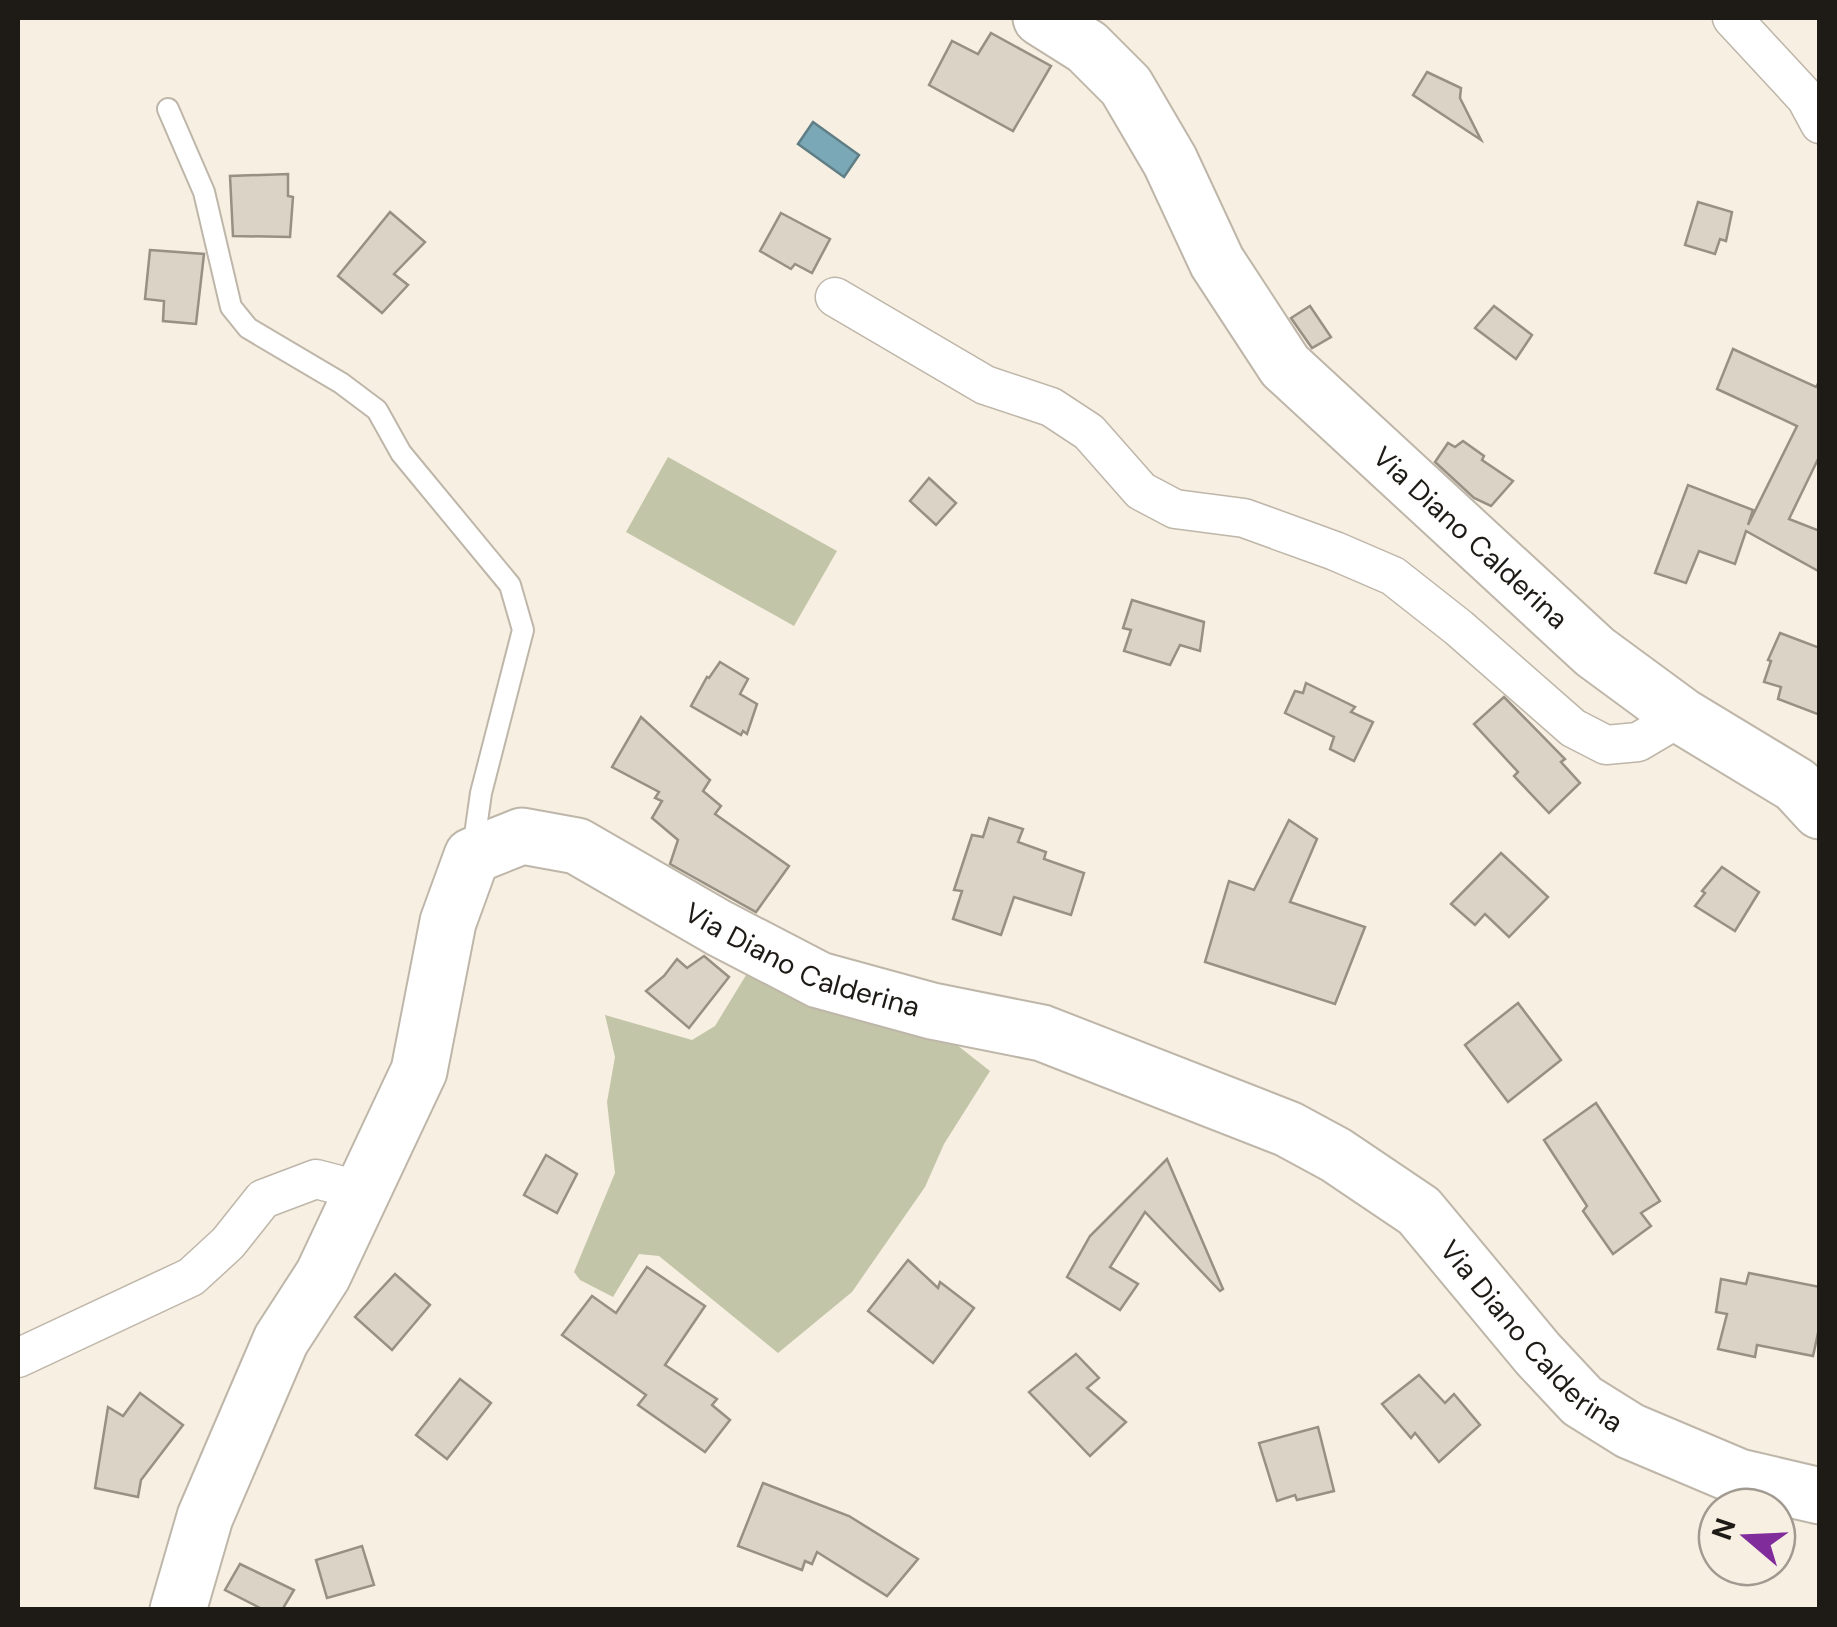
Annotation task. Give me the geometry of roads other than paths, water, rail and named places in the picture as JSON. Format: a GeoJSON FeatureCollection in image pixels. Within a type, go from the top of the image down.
{"type":"FeatureCollection","features":[{"type":"Feature","properties":{"kind":"main road","name":"Via Diano Calderina"},"geometry":{"type":"LineString","coordinates":[[1040,18],[1087,47],[1126,86],[1170,161],[1217,262],[1285,366],[1595,652],[1682,716],[1812,794]]}},
{"type":"Feature","properties":{"kind":"main road","name":"Via Diano Calderina"},"geometry":{"type":"LineString","coordinates":[[472,856],[522,836],[577,846],[818,980],[932,1011],[1042,1033],[1288,1129],[1336,1155],[1419,1211],[1505,1316],[1582,1401],[1630,1431],[1739,1476],[1820,1496]]}},
{"type":"Feature","properties":{"kind":"main road"},"geometry":{"type":"LineString","coordinates":[[178,1610],[204,1517],[281,1340],[323,1274],[420,1071],[448,922],[472,856]]}},
{"type":"Feature","properties":{"kind":"street"},"geometry":{"type":"LineString","coordinates":[[1732,18],[1806,98],[1820,124]]}},
{"type":"Feature","properties":{"kind":"street"},"geometry":{"type":"LineString","coordinates":[[835,297],[986,385],[1050,408],[1089,432],[1142,491],[1175,509],[1244,518],[1393,576],[1573,728],[1606,745],[1638,742],[1682,716]]}},
{"type":"Feature","properties":{"kind":"street"},"geometry":{"type":"LineString","coordinates":[[18,1358],[192,1278],[228,1243],[263,1199],[316,1179],[362,1191]]}},
{"type":"Feature","properties":{"kind":"lane"},"geometry":{"type":"LineString","coordinates":[[168,109],[204,192],[230,307],[248,328],[341,383],[378,410],[401,454],[510,585],[523,630],[481,794],[472,856]]}},
{"type":"Feature","properties":{"kind":"water"},"geometry":{"type":"Polygon","coordinates":[[[813,122],[859,155],[844,177],[798,144],[813,122]]]}}]}
